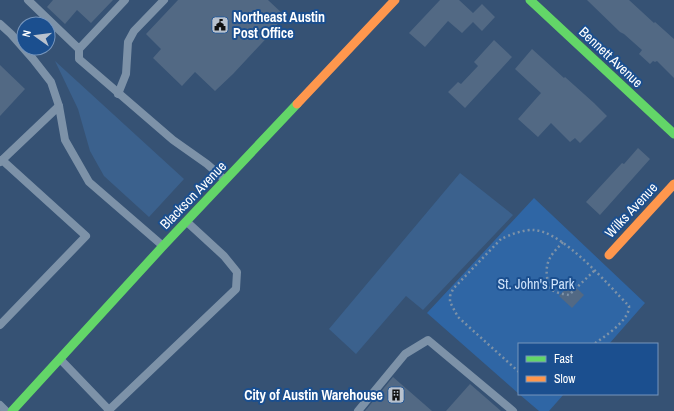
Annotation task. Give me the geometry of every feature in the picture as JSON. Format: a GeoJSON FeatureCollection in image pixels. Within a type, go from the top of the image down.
{"type":"FeatureCollection","features":[{"type":"Feature","properties":{"kind":"street","name":"Blackson Avenue"},"geometry":{"type":"LineString","coordinates":[[12,411],[163,246],[226,181],[395,0]]}},
{"type":"Feature","properties":{"kind":"street","name":"Bennett Avenue"},"geometry":{"type":"LineString","coordinates":[[530,0],[674,134]]}},
{"type":"Feature","properties":{"kind":"street","name":"Wilks Avenue"},"geometry":{"type":"LineString","coordinates":[[609,255],[674,184]]}},
{"type":"Feature","properties":{"kind":"lane"},"geometry":{"type":"LineString","coordinates":[[28,0],[79,49]]}},
{"type":"Feature","properties":{"kind":"lane"},"geometry":{"type":"LineString","coordinates":[[125,0],[79,49],[79,59],[173,140],[207,164],[226,181]]}},
{"type":"Feature","properties":{"kind":"lane"},"geometry":{"type":"LineString","coordinates":[[118,94],[126,74],[128,42],[134,31],[164,0]]}},
{"type":"Feature","properties":{"kind":"lane"},"geometry":{"type":"LineString","coordinates":[[0,24],[33,59],[51,82],[59,106],[66,140],[89,182],[163,246]]}},
{"type":"Feature","properties":{"kind":"lane"},"geometry":{"type":"LineString","coordinates":[[0,325],[86,236],[1,161],[59,106]]}},
{"type":"Feature","properties":{"kind":"lane"},"geometry":{"type":"LineString","coordinates":[[60,359],[109,411],[236,289],[237,272],[224,256],[187,222]]}},
{"type":"Feature","properties":{"kind":"lane"},"geometry":{"type":"LineString","coordinates":[[358,411],[405,354],[428,340],[513,411]]}},
{"type":"Feature","properties":{"kind":"lane"},"geometry":{"type":"LineString","coordinates":[[0,405],[6,411]]}},
{"type":"Feature","properties":{"kind":"path"},"geometry":{"type":"LineString","coordinates":[[518,371],[458,317],[450,302],[450,296],[454,289],[501,239],[510,235],[533,230],[542,232],[563,242],[594,270],[629,306],[629,312],[626,318],[596,343]]}},
{"type":"Feature","properties":{"kind":"path"},"geometry":{"type":"LineString","coordinates":[[563,242],[547,261],[546,270],[551,289],[569,295],[594,270]]}},
{"type":"Feature","properties":{"kind":"green space","name":"St. John's Park"},"geometry":{"type":"Polygon","coordinates":[[[534,198],[645,303],[610,343],[518,343],[518,393],[427,313],[534,198]]]}},
{"type":"Feature","properties":{"kind":"green space"},"geometry":{"type":"Polygon","coordinates":[[[520,395],[563,395],[549,411],[539,411],[520,395]]]}},
{"type":"Feature","properties":{"kind":"shaded area"},"geometry":{"type":"Polygon","coordinates":[[[55,61],[184,179],[149,217],[104,176],[90,151],[78,109],[55,61]]]}},
{"type":"Feature","properties":{"kind":"shaded area"},"geometry":{"type":"Polygon","coordinates":[[[460,173],[513,215],[423,310],[406,296],[356,354],[329,329],[460,173]]]}},
{"type":"Feature","properties":{"kind":"building"},"geometry":{"type":"Polygon","coordinates":[[[53,0],[113,0],[91,23],[77,10],[65,24],[47,7],[53,0]]]}},
{"type":"Feature","properties":{"kind":"building"},"geometry":{"type":"Polygon","coordinates":[[[178,0],[268,0],[285,16],[274,28],[275,29],[233,74],[215,91],[195,72],[182,86],[153,58],[161,49],[146,34],[178,0]]]}},
{"type":"Feature","properties":{"kind":"building"},"geometry":{"type":"Polygon","coordinates":[[[440,0],[459,0],[473,13],[482,4],[495,17],[482,31],[473,22],[462,33],[448,21],[425,47],[409,33],[440,0]]]}},
{"type":"Feature","properties":{"kind":"building"},"geometry":{"type":"Polygon","coordinates":[[[587,0],[629,0],[674,39],[674,78],[657,61],[653,61],[650,64],[639,54],[642,50],[620,32],[587,0]]]}},
{"type":"Feature","properties":{"kind":"building"},"geometry":{"type":"Polygon","coordinates":[[[494,40],[512,57],[465,108],[448,92],[458,82],[461,84],[478,66],[474,62],[494,40]]]}},
{"type":"Feature","properties":{"kind":"building"},"geometry":{"type":"Polygon","coordinates":[[[532,49],[607,116],[580,143],[575,138],[570,142],[551,123],[538,137],[518,119],[541,93],[515,69],[532,49]]]}},
{"type":"Feature","properties":{"kind":"building"},"geometry":{"type":"Polygon","coordinates":[[[0,65],[25,89],[0,116],[0,65]]]}},
{"type":"Feature","properties":{"kind":"building"},"geometry":{"type":"Polygon","coordinates":[[[638,148],[650,159],[600,215],[586,202],[638,148]]]}},
{"type":"Feature","properties":{"kind":"building"},"geometry":{"type":"Polygon","coordinates":[[[571,283],[584,295],[572,308],[559,296],[571,283]]]}},
{"type":"Feature","properties":{"kind":"building","name":"City of Austin Warehouse"},"geometry":{"type":"Polygon","coordinates":[[[393,377],[432,411],[365,411],[393,377]]]}},
{"type":"Feature","properties":{"kind":"building"},"geometry":{"type":"Polygon","coordinates":[[[470,384],[501,411],[446,411],[470,384]]]}},
{"type":"Feature","properties":{"kind":"traffic: fast"},"geometry":{"type":"LineString","coordinates":[[530,0],[674,134]]}},
{"type":"Feature","properties":{"kind":"traffic: fast"},"geometry":{"type":"LineString","coordinates":[[12,411],[163,246],[297,104]]}},
{"type":"Feature","properties":{"kind":"traffic: slow"},"geometry":{"type":"LineString","coordinates":[[297,104],[395,0]]}},
{"type":"Feature","properties":{"kind":"traffic: slow"},"geometry":{"type":"LineString","coordinates":[[609,255],[674,184]]}},
{"type":"Feature","properties":{"kind":"place","name":"Northeast Austin Post Office"},"geometry":{"type":"Point","coordinates":[220,25]}},
{"type":"Feature","properties":{"kind":"place","name":"City of Austin Warehouse"},"geometry":{"type":"Point","coordinates":[396,395]}}]}
